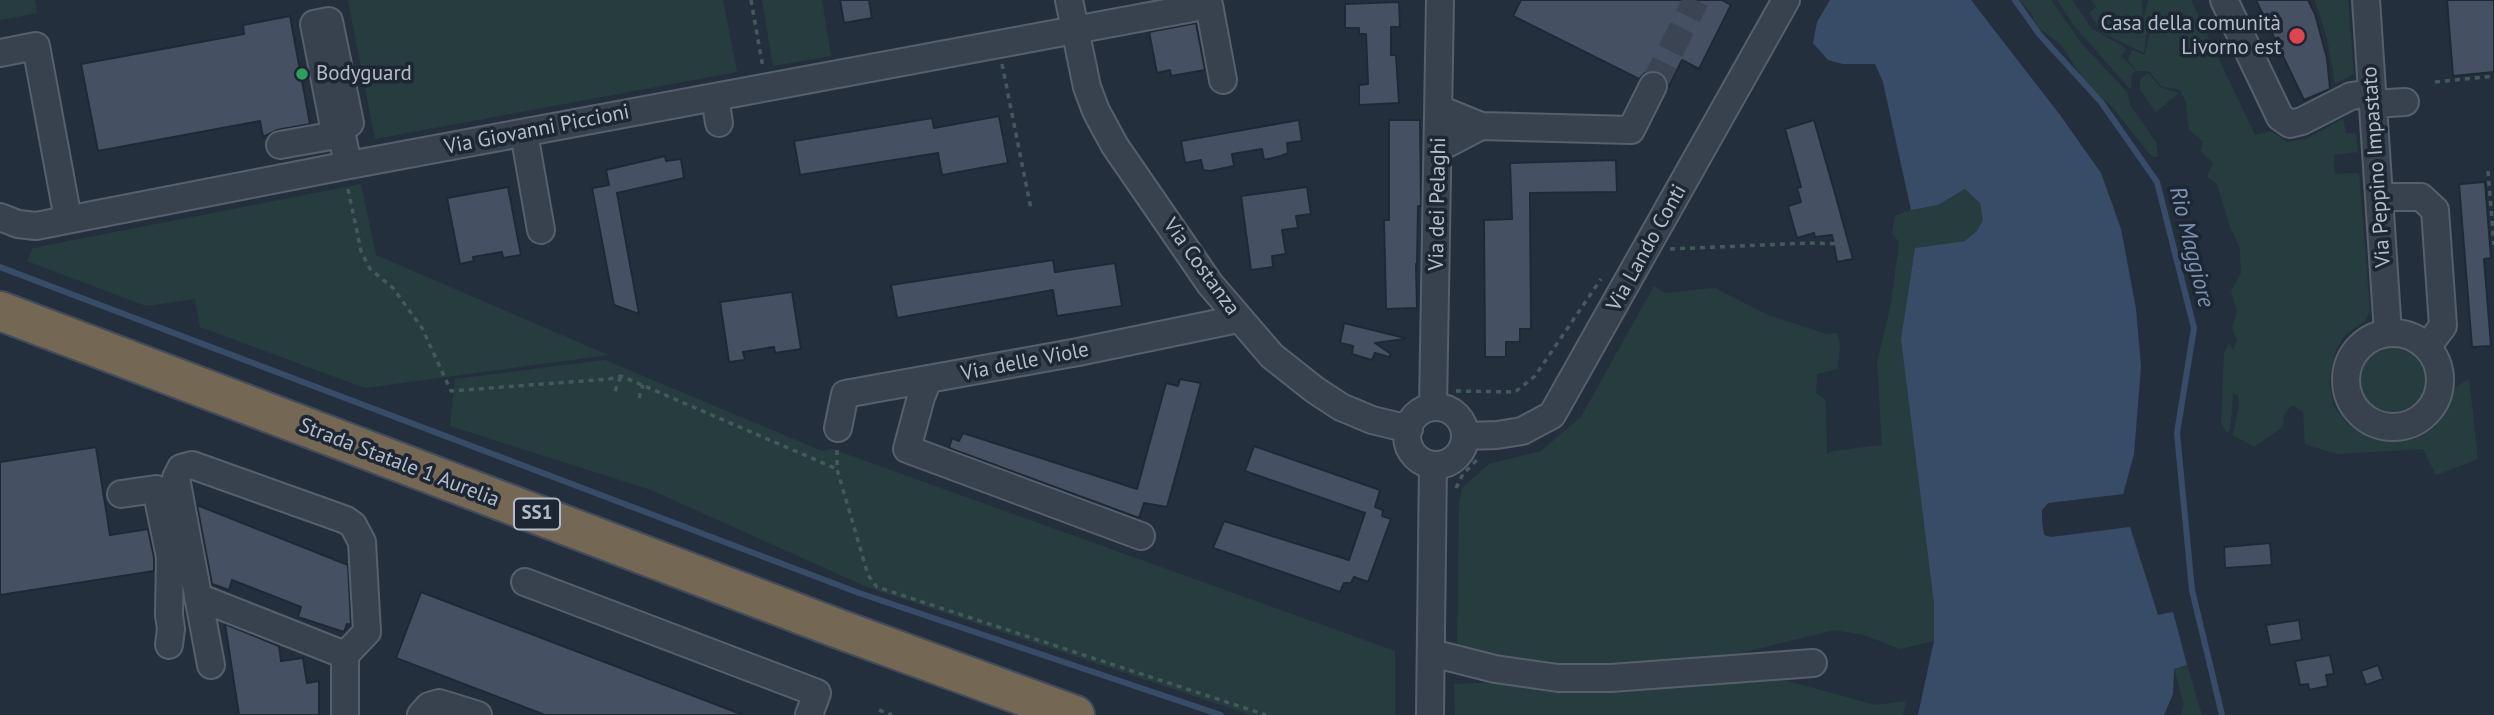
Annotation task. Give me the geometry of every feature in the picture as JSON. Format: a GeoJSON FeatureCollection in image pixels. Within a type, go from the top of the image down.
{"type":"FeatureCollection","features":[{"type":"Feature","properties":{"kind":"highway","name":"Strada Statale 1 Aurelia"},"geometry":{"type":"LineString","coordinates":[[0,311],[839,629],[1075,715]]}},
{"type":"Feature","properties":{"kind":"highway","name":"Strada Statale 1 Aurelia"},"geometry":{"type":"LineString","coordinates":[[0,333],[1015,715]]}},
{"type":"Feature","properties":{"kind":"street","name":"Via Costanza"},"geometry":{"type":"LineString","coordinates":[[1069,0],[1087,87],[1115,146],[1210,284],[1272,356],[1315,390],[1341,407],[1372,420],[1409,429]]}},
{"type":"Feature","properties":{"kind":"street","name":"Via dei Pelaghi"},"geometry":{"type":"LineString","coordinates":[[1433,407],[1440,0]]}},
{"type":"Feature","properties":{"kind":"street","name":"Via Lando Conti"},"geometry":{"type":"LineString","coordinates":[[1465,436],[1522,431],[1552,415],[1786,0]]}},
{"type":"Feature","properties":{"kind":"street"},"geometry":{"type":"LineString","coordinates":[[2224,0],[2280,117],[2290,124],[2302,121],[2351,96],[2405,102]]}},
{"type":"Feature","properties":{"kind":"street","name":"Via Peppino Impastato"},"geometry":{"type":"LineString","coordinates":[[2366,0],[2388,333]]}},
{"type":"Feature","properties":{"kind":"street"},"geometry":{"type":"LineString","coordinates":[[1075,31],[1110,12],[1208,3],[1223,80]]}},
{"type":"Feature","properties":{"kind":"street","name":"Via Giovanni Piccioni"},"geometry":{"type":"LineString","coordinates":[[0,218],[29,226],[1075,31]]}},
{"type":"Feature","properties":{"kind":"street"},"geometry":{"type":"LineString","coordinates":[[0,53],[36,46],[68,219]]}},
{"type":"Feature","properties":{"kind":"street"},"geometry":{"type":"LineString","coordinates":[[1439,109],[1481,126],[1630,131],[1653,86]]}},
{"type":"Feature","properties":{"kind":"street"},"geometry":{"type":"LineString","coordinates":[[715,97],[719,123]]}},
{"type":"Feature","properties":{"kind":"street"},"geometry":{"type":"LineString","coordinates":[[1439,148],[1481,126]]}},
{"type":"Feature","properties":{"kind":"street"},"geometry":{"type":"LineString","coordinates":[[280,145],[341,130],[346,166]]}},
{"type":"Feature","properties":{"kind":"street"},"geometry":{"type":"LineString","coordinates":[[524,133],[541,230]]}},
{"type":"Feature","properties":{"kind":"street"},"geometry":{"type":"LineString","coordinates":[[2379,197],[2421,197],[2435,210],[2443,326],[2427,347]]}},
{"type":"Feature","properties":{"kind":"street","name":"Via delle Viole"},"geometry":{"type":"LineString","coordinates":[[838,428],[845,394],[1078,352],[1238,319]]}},
{"type":"Feature","properties":{"kind":"street"},"geometry":{"type":"LineString","coordinates":[[2388,333],[2407,335],[2427,347],[2435,360],[2440,378],[2440,388],[2427,413],[2411,424],[2393,428],[2374,424],[2358,413],[2346,387],[2350,359],[2362,344],[2388,333]]}},
{"type":"Feature","properties":{"kind":"street"},"geometry":{"type":"LineString","coordinates":[[928,380],[907,449],[1141,536]]}},
{"type":"Feature","properties":{"kind":"street"},"geometry":{"type":"LineString","coordinates":[[1433,407],[1445,408],[1456,414],[1463,424],[1465,436],[1463,448],[1454,459],[1433,465],[1422,461],[1411,450],[1408,440],[1409,429],[1417,414],[1433,407]]}},
{"type":"Feature","properties":{"kind":"street"},"geometry":{"type":"LineString","coordinates":[[211,665],[176,478],[181,468],[192,464],[346,520],[353,525],[362,542],[367,632],[345,655],[345,715]]}},
{"type":"Feature","properties":{"kind":"street"},"geometry":{"type":"LineString","coordinates":[[1430,715],[1433,465]]}},
{"type":"Feature","properties":{"kind":"street"},"geometry":{"type":"LineString","coordinates":[[121,494],[156,489],[170,556],[169,645]]}},
{"type":"Feature","properties":{"kind":"street"},"geometry":{"type":"LineString","coordinates":[[525,582],[817,693],[809,715]]}},
{"type":"Feature","properties":{"kind":"street"},"geometry":{"type":"LineString","coordinates":[[198,597],[345,655]]}},
{"type":"Feature","properties":{"kind":"street"},"geometry":{"type":"LineString","coordinates":[[1432,653],[1495,669],[1558,678],[1611,678],[1813,663]]}},
{"type":"Feature","properties":{"kind":"street"},"geometry":{"type":"LineString","coordinates":[[421,715],[429,706],[439,703],[478,715]]}},
{"type":"Feature","properties":{"kind":"path"},"geometry":{"type":"LineString","coordinates":[[751,0],[767,87]]}},
{"type":"Feature","properties":{"kind":"path"},"geometry":{"type":"LineString","coordinates":[[999,45],[1031,209]]}},
{"type":"Feature","properties":{"kind":"path"},"geometry":{"type":"LineString","coordinates":[[2435,82],[2494,76]]}},
{"type":"Feature","properties":{"kind":"path"},"geometry":{"type":"LineString","coordinates":[[346,166],[361,251],[370,269],[393,288],[422,328],[452,391],[621,376],[837,469]]}},
{"type":"Feature","properties":{"kind":"path"},"geometry":{"type":"LineString","coordinates":[[2488,171],[2494,245]]}},
{"type":"Feature","properties":{"kind":"path"},"geometry":{"type":"LineString","coordinates":[[615,391],[621,376]]}},
{"type":"Feature","properties":{"kind":"path"},"geometry":{"type":"LineString","coordinates":[[639,398],[643,385]]}},
{"type":"Feature","properties":{"kind":"path"},"geometry":{"type":"LineString","coordinates":[[838,428],[837,469],[868,575],[877,587],[1266,715]]}},
{"type":"Feature","properties":{"kind":"path"},"geometry":{"type":"LineString","coordinates":[[879,710],[892,715]]}},
{"type":"Feature","properties":{"kind":"green space"},"geometry":{"type":"Polygon","coordinates":[[[0,0],[35,0],[37,13],[0,20],[0,0]]]}},
{"type":"Feature","properties":{"kind":"green space"},"geometry":{"type":"Polygon","coordinates":[[[348,0],[723,0],[737,72],[375,139],[348,0]]]}},
{"type":"Feature","properties":{"kind":"green space"},"geometry":{"type":"Polygon","coordinates":[[[762,0],[822,0],[831,56],[773,66],[762,0]]]}},
{"type":"Feature","properties":{"kind":"green space"},"geometry":{"type":"Polygon","coordinates":[[[2019,0],[2051,0],[2082,44],[2127,92],[2130,105],[2156,142],[2158,157],[2148,152],[2114,109],[2087,84],[2060,44],[2036,26],[2031,13],[2019,0]]]}},
{"type":"Feature","properties":{"kind":"green space"},"geometry":{"type":"Polygon","coordinates":[[[2057,0],[2072,0],[2092,29],[2123,46],[2126,50],[2121,56],[2136,71],[2132,74],[2131,90],[2075,27],[2057,0]]]}},
{"type":"Feature","properties":{"kind":"green space"},"geometry":{"type":"Polygon","coordinates":[[[2091,0],[2142,0],[2143,22],[2148,0],[2191,0],[2255,135],[2271,131],[2287,142],[2306,139],[2343,119],[2346,133],[2356,134],[2358,152],[2334,155],[2335,174],[2359,173],[2370,311],[2365,321],[2345,335],[2335,352],[2329,383],[2334,406],[2347,423],[2365,434],[2394,442],[2422,432],[2441,416],[2450,391],[2469,379],[2478,459],[2436,475],[2423,449],[2337,454],[2305,444],[2303,412],[2292,405],[2284,415],[2283,427],[2254,447],[2233,435],[2239,405],[2238,396],[2233,393],[2230,430],[2227,433],[2221,423],[2224,353],[2229,343],[2233,350],[2237,340],[2232,328],[2237,311],[2231,292],[2241,273],[2240,249],[2217,184],[2207,177],[2213,163],[2201,151],[2203,141],[2189,130],[2186,103],[2180,90],[2161,86],[2149,71],[2137,71],[2128,60],[2132,50],[2145,55],[2152,23],[2148,22],[2144,53],[2103,33],[2089,13],[2097,7],[2091,0]]]}},
{"type":"Feature","properties":{"kind":"green space"},"geometry":{"type":"Polygon","coordinates":[[[2315,0],[2348,0],[2354,74],[2335,84],[2327,38],[2315,0]]]}},
{"type":"Feature","properties":{"kind":"green space"},"geometry":{"type":"Polygon","coordinates":[[[2148,73],[2160,87],[2179,93],[2156,112],[2140,90],[2140,79],[2148,73]]]}},
{"type":"Feature","properties":{"kind":"green space"},"geometry":{"type":"Polygon","coordinates":[[[361,184],[376,255],[608,355],[365,388],[200,327],[195,299],[146,306],[27,261],[33,248],[361,184]]]}},
{"type":"Feature","properties":{"kind":"green space"},"geometry":{"type":"Polygon","coordinates":[[[1965,189],[1980,203],[1983,220],[1977,231],[1965,241],[1915,248],[1901,339],[1934,604],[1934,641],[1900,649],[1864,635],[1834,630],[1741,653],[1739,671],[1784,680],[1875,705],[1906,701],[1903,715],[1455,715],[1454,684],[1528,681],[1457,649],[1459,501],[1462,488],[1489,464],[1541,451],[1581,417],[1654,286],[1665,293],[1715,288],[1768,315],[1826,334],[1837,333],[1840,344],[1838,369],[1817,374],[1816,393],[1826,401],[1827,454],[1882,445],[1877,362],[1891,304],[1899,242],[1892,233],[1895,216],[1938,205],[1965,189]]]}},
{"type":"Feature","properties":{"kind":"green space"},"geometry":{"type":"Polygon","coordinates":[[[2394,344],[2414,350],[2424,360],[2430,380],[2424,400],[2414,410],[2394,416],[2374,410],[2364,400],[2358,380],[2364,360],[2374,350],[2394,344]]]}},
{"type":"Feature","properties":{"kind":"green space"},"geometry":{"type":"Polygon","coordinates":[[[605,360],[822,451],[832,449],[1395,651],[1395,715],[1251,715],[867,587],[651,490],[450,426],[455,379],[605,360]]]}},
{"type":"Feature","properties":{"kind":"green space"},"geometry":{"type":"Polygon","coordinates":[[[2187,665],[2202,715],[2181,715],[2184,704],[2174,669],[2187,665]]]}},
{"type":"Feature","properties":{"kind":"water"},"geometry":{"type":"Polygon","coordinates":[[[1830,0],[1971,0],[2101,173],[2121,229],[2136,309],[2141,366],[2134,454],[2123,494],[2048,503],[2042,510],[2042,521],[2044,535],[2051,537],[2130,527],[2158,615],[2173,612],[2187,665],[2174,669],[2173,694],[2164,715],[1918,715],[1934,641],[1934,604],[1901,339],[1915,248],[1965,241],[1977,231],[1983,220],[1980,203],[1965,189],[1938,205],[1911,210],[1883,82],[1875,64],[1843,64],[1828,60],[1813,43],[1817,22],[1830,0]]]}},
{"type":"Feature","properties":{"kind":"building"},"geometry":{"type":"Polygon","coordinates":[[[840,0],[869,0],[872,18],[844,23],[840,0]]]}},
{"type":"Feature","properties":{"kind":"building"},"geometry":{"type":"Polygon","coordinates":[[[1521,0],[1722,0],[1731,5],[1699,69],[1682,60],[1669,86],[1666,77],[1659,72],[1651,70],[1639,79],[1513,16],[1521,0]]]}},
{"type":"Feature","properties":{"kind":"building","name":"Casa della comunità Livorno est"},"geometry":{"type":"Polygon","coordinates":[[[2256,0],[2308,0],[2315,14],[2327,58],[2330,89],[2304,100],[2256,0]]]}},
{"type":"Feature","properties":{"kind":"building"},"geometry":{"type":"Polygon","coordinates":[[[2447,0],[2494,0],[2494,72],[2453,76],[2447,0]]]}},
{"type":"Feature","properties":{"kind":"building"},"geometry":{"type":"Polygon","coordinates":[[[1399,2],[1400,27],[1391,27],[1391,55],[1396,55],[1399,103],[1359,105],[1359,85],[1368,84],[1366,34],[1359,34],[1359,28],[1345,28],[1345,4],[1399,2]]]}},
{"type":"Feature","properties":{"kind":"building"},"geometry":{"type":"Polygon","coordinates":[[[290,16],[310,124],[277,130],[263,137],[260,121],[98,151],[81,64],[244,34],[243,25],[290,16]]]}},
{"type":"Feature","properties":{"kind":"building"},"geometry":{"type":"Polygon","coordinates":[[[1196,23],[1205,70],[1171,76],[1170,70],[1157,73],[1149,32],[1196,23]]]}},
{"type":"Feature","properties":{"kind":"building"},"geometry":{"type":"Polygon","coordinates":[[[999,116],[1008,163],[942,175],[938,153],[800,175],[794,141],[932,118],[934,128],[999,116]]]}},
{"type":"Feature","properties":{"kind":"building"},"geometry":{"type":"Polygon","coordinates":[[[1299,120],[1302,141],[1287,143],[1288,153],[1281,156],[1264,160],[1262,149],[1232,154],[1234,166],[1210,171],[1203,170],[1201,160],[1185,163],[1181,141],[1299,120]]]}},
{"type":"Feature","properties":{"kind":"building"},"geometry":{"type":"Polygon","coordinates":[[[1389,120],[1420,120],[1421,206],[1418,206],[1417,308],[1386,309],[1384,220],[1389,220],[1389,120]]]}},
{"type":"Feature","properties":{"kind":"building"},"geometry":{"type":"Polygon","coordinates":[[[1814,120],[1853,259],[1837,262],[1832,235],[1815,237],[1814,233],[1797,238],[1793,224],[1788,206],[1801,202],[1797,188],[1801,187],[1785,129],[1814,120]]]}},
{"type":"Feature","properties":{"kind":"building"},"geometry":{"type":"Polygon","coordinates":[[[665,156],[666,161],[681,159],[684,178],[617,193],[639,314],[614,305],[592,188],[609,185],[606,170],[665,156]]]}},
{"type":"Feature","properties":{"kind":"building"},"geometry":{"type":"Polygon","coordinates":[[[1616,160],[1617,192],[1530,193],[1531,329],[1520,329],[1520,342],[1506,342],[1506,357],[1485,357],[1484,220],[1512,219],[1510,163],[1616,160]]]}},
{"type":"Feature","properties":{"kind":"building"},"geometry":{"type":"Polygon","coordinates":[[[2485,182],[2491,258],[2484,259],[2491,346],[2472,347],[2459,184],[2485,182]]]}},
{"type":"Feature","properties":{"kind":"building"},"geometry":{"type":"Polygon","coordinates":[[[508,187],[521,255],[503,258],[502,252],[473,257],[474,261],[460,264],[447,198],[508,187]]]}},
{"type":"Feature","properties":{"kind":"building"},"geometry":{"type":"Polygon","coordinates":[[[1307,187],[1311,214],[1296,216],[1298,228],[1282,230],[1286,254],[1272,256],[1273,267],[1251,270],[1241,196],[1307,187]]]}},
{"type":"Feature","properties":{"kind":"building"},"geometry":{"type":"Polygon","coordinates":[[[1053,260],[1055,272],[1115,263],[1122,306],[1057,316],[1053,290],[897,318],[891,285],[1053,260]]]}},
{"type":"Feature","properties":{"kind":"building"},"geometry":{"type":"Polygon","coordinates":[[[792,292],[801,349],[775,353],[774,347],[743,352],[745,360],[729,362],[720,302],[792,292]]]}},
{"type":"Feature","properties":{"kind":"building"},"geometry":{"type":"Polygon","coordinates":[[[1344,323],[1405,339],[1375,343],[1391,354],[1389,357],[1375,353],[1372,360],[1352,354],[1353,346],[1340,343],[1344,323]]]}},
{"type":"Feature","properties":{"kind":"building"},"geometry":{"type":"Polygon","coordinates":[[[1180,379],[1201,383],[1167,507],[1144,503],[1139,518],[949,448],[952,438],[959,441],[963,433],[1137,489],[1166,383],[1178,386],[1180,379]]]}},
{"type":"Feature","properties":{"kind":"building"},"geometry":{"type":"Polygon","coordinates":[[[1254,446],[1380,490],[1375,507],[1383,510],[1382,516],[1391,519],[1368,582],[1354,577],[1351,583],[1344,583],[1340,592],[1213,548],[1224,521],[1349,560],[1365,513],[1245,471],[1254,446]]]}},
{"type":"Feature","properties":{"kind":"building"},"geometry":{"type":"Polygon","coordinates":[[[96,447],[110,535],[148,529],[154,571],[0,595],[0,462],[96,447]]]}},
{"type":"Feature","properties":{"kind":"building"},"geometry":{"type":"Polygon","coordinates":[[[197,505],[348,565],[351,625],[347,624],[344,632],[298,617],[301,607],[232,580],[229,590],[212,584],[197,505]]]}},
{"type":"Feature","properties":{"kind":"building"},"geometry":{"type":"Polygon","coordinates":[[[2270,543],[2272,565],[2225,568],[2224,547],[2270,543]]]}},
{"type":"Feature","properties":{"kind":"building"},"geometry":{"type":"Polygon","coordinates":[[[421,592],[741,715],[545,715],[396,658],[421,592]]]}},
{"type":"Feature","properties":{"kind":"building"},"geometry":{"type":"Polygon","coordinates":[[[2299,620],[2302,640],[2270,645],[2266,625],[2299,620]]]}},
{"type":"Feature","properties":{"kind":"building"},"geometry":{"type":"Polygon","coordinates":[[[225,624],[279,646],[281,661],[303,658],[307,683],[319,681],[319,715],[239,715],[225,624]]]}},
{"type":"Feature","properties":{"kind":"building"},"geometry":{"type":"Polygon","coordinates":[[[2330,655],[2334,674],[2326,675],[2328,686],[2309,690],[2308,684],[2300,685],[2295,661],[2330,655]]]}},
{"type":"Feature","properties":{"kind":"building"},"geometry":{"type":"Polygon","coordinates":[[[2378,665],[2383,679],[2366,685],[2361,671],[2378,665]]]}},
{"type":"Feature","properties":{"kind":"waterway","name":"Rio Maggiore"},"geometry":{"type":"LineString","coordinates":[[2015,0],[2039,34],[2101,102],[2157,182],[2194,328],[2177,433],[2192,590],[2222,715]]}},
{"type":"Feature","properties":{"kind":"waterway"},"geometry":{"type":"LineString","coordinates":[[0,267],[859,593],[1221,715]]}},
{"type":"Feature","properties":{"kind":"tunnel"},"geometry":{"type":"LineString","coordinates":[[1653,86],[1696,0]]}},
{"type":"Feature","properties":{"kind":"place","name":"Casa della comunità Livorno est"},"geometry":{"type":"Point","coordinates":[2297,36]}},
{"type":"Feature","properties":{"kind":"place","name":"Bodyguard"},"geometry":{"type":"Point","coordinates":[302,74]}}]}
